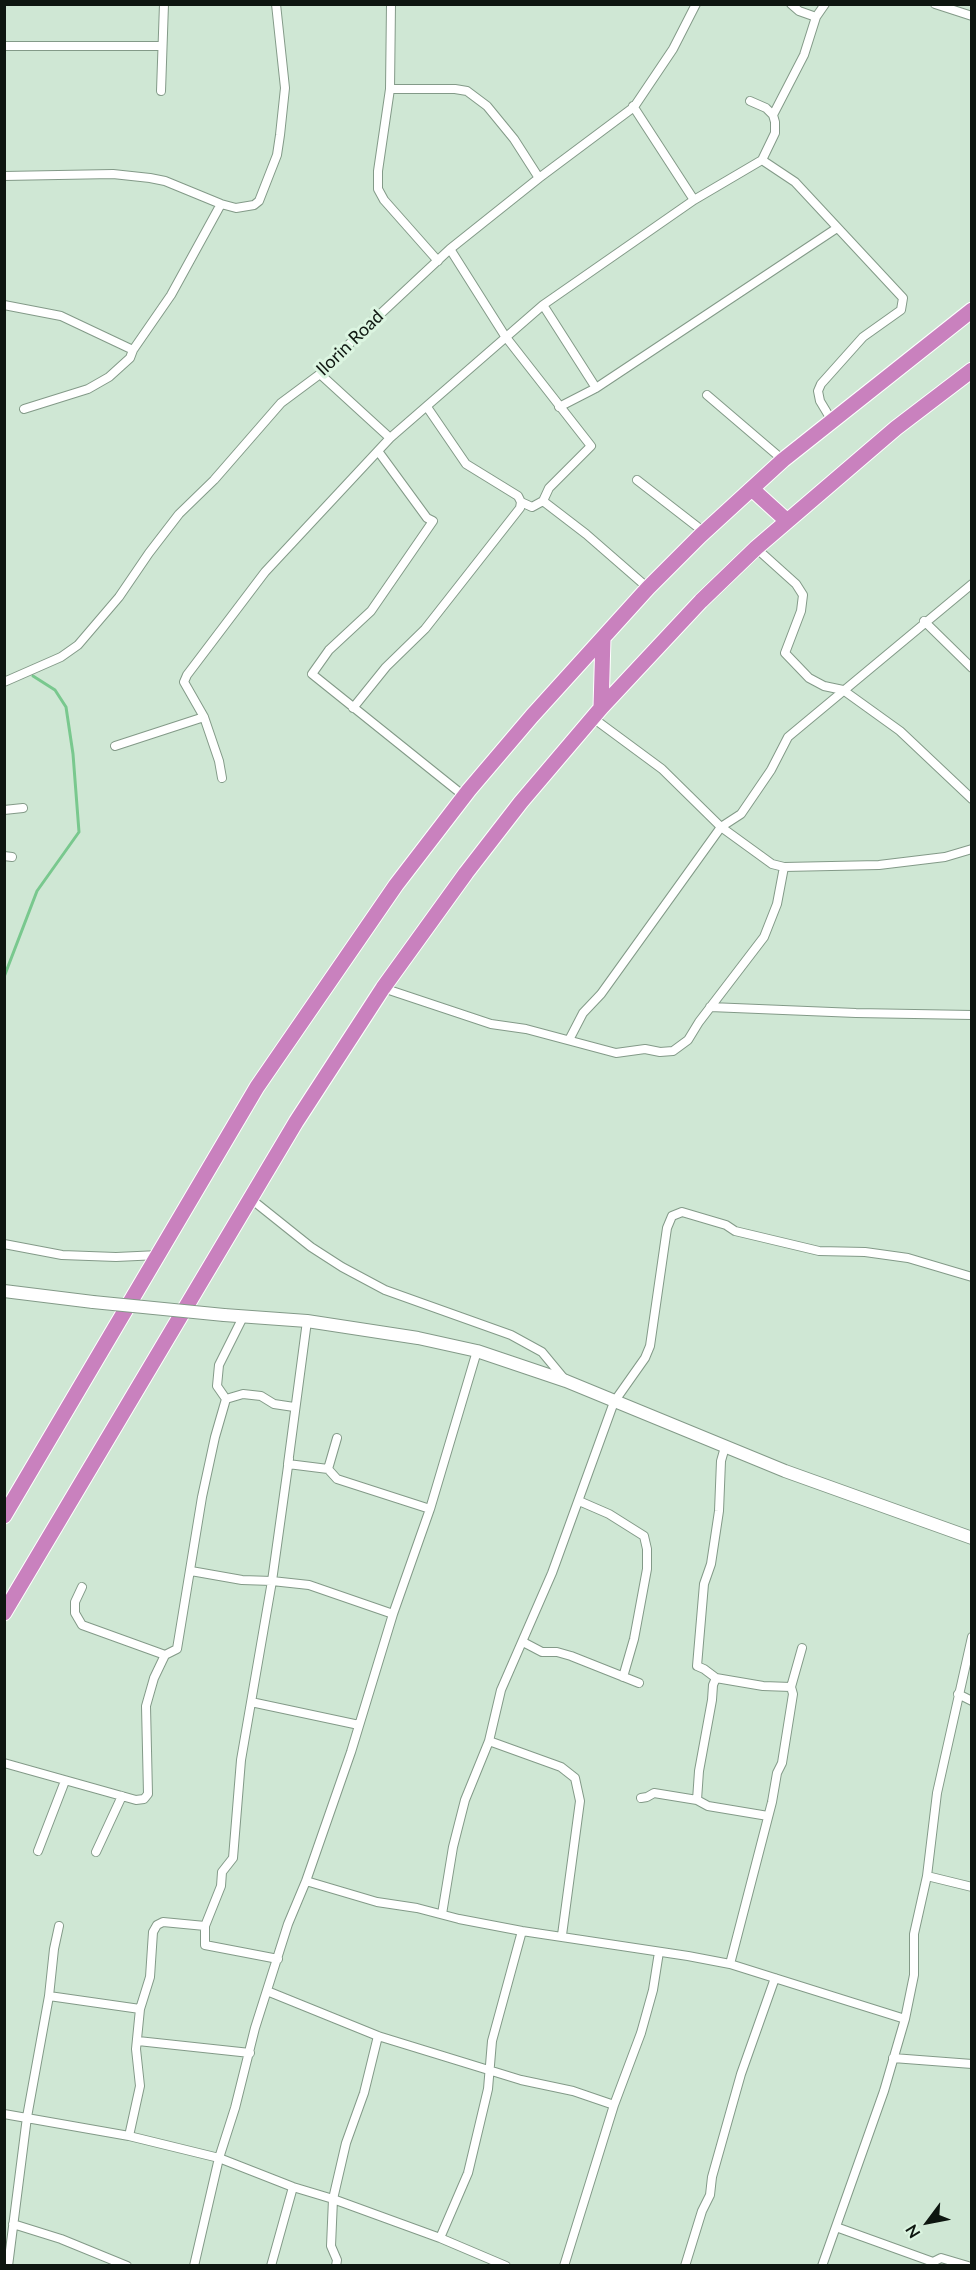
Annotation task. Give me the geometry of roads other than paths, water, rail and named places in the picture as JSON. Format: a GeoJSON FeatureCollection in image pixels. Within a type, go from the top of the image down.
{"type":"FeatureCollection","features":[{"type":"Feature","properties":{"kind":"highway"},"geometry":{"type":"LineString","coordinates":[[4,1516],[264,1078],[396,885],[465,796],[532,716],[648,588],[704,532],[783,460],[972,310]]}},
{"type":"Feature","properties":{"kind":"highway"},"geometry":{"type":"LineString","coordinates":[[4,1613],[296,1122],[383,988],[500,829],[597,713],[701,601],[786,520],[896,428],[972,370]]}},
{"type":"Feature","properties":{"kind":"highway"},"geometry":{"type":"LineString","coordinates":[[752,489],[786,520]]}},
{"type":"Feature","properties":{"kind":"highway"},"geometry":{"type":"LineString","coordinates":[[597,713],[603,638]]}},
{"type":"Feature","properties":{"kind":"main road"},"geometry":{"type":"LineString","coordinates":[[4,1291],[243,1317],[307,1321],[418,1338],[477,1351],[566,1381],[725,1447],[972,1538]]}},
{"type":"Feature","properties":{"kind":"street"},"geometry":{"type":"LineString","coordinates":[[160,91],[164,4]]}},
{"type":"Feature","properties":{"kind":"street"},"geometry":{"type":"LineString","coordinates":[[4,176],[112,174],[165,181],[220,204],[236,208],[248,207],[259,201],[277,155],[285,88],[276,4]]}},
{"type":"Feature","properties":{"kind":"street"},"geometry":{"type":"LineString","coordinates":[[391,4],[390,89],[378,171],[378,189],[384,200],[438,261]]}},
{"type":"Feature","properties":{"kind":"street","name":"Ilorin Road"},"geometry":{"type":"LineString","coordinates":[[4,682],[61,657],[78,645],[119,597],[179,514],[213,480],[281,403],[320,374],[360,333],[450,249],[640,100],[673,49],[696,4]]}},
{"type":"Feature","properties":{"kind":"street"},"geometry":{"type":"LineString","coordinates":[[791,4],[799,11],[816,17]]}},
{"type":"Feature","properties":{"kind":"street"},"geometry":{"type":"LineString","coordinates":[[222,778],[204,717],[187,691],[184,682],[265,572],[390,438],[543,304],[694,200],[762,160],[775,133],[773,115],[804,55],[816,17],[825,4]]}},
{"type":"Feature","properties":{"kind":"street"},"geometry":{"type":"LineString","coordinates":[[935,4],[972,16]]}},
{"type":"Feature","properties":{"kind":"street"},"geometry":{"type":"LineString","coordinates":[[4,46],[161,46]]}},
{"type":"Feature","properties":{"kind":"street"},"geometry":{"type":"LineString","coordinates":[[390,89],[466,91],[487,106],[514,139],[539,178]]}},
{"type":"Feature","properties":{"kind":"street"},"geometry":{"type":"LineString","coordinates":[[750,101],[766,108],[773,115]]}},
{"type":"Feature","properties":{"kind":"street"},"geometry":{"type":"LineString","coordinates":[[633,106],[694,200]]}},
{"type":"Feature","properties":{"kind":"street"},"geometry":{"type":"LineString","coordinates":[[762,160],[795,182],[903,298],[901,310],[863,337],[821,384],[818,392],[820,401],[832,421]]}},
{"type":"Feature","properties":{"kind":"street"},"geometry":{"type":"LineString","coordinates":[[24,409],[88,389],[109,377],[130,358],[133,350],[171,295],[220,204]]}},
{"type":"Feature","properties":{"kind":"street"},"geometry":{"type":"LineString","coordinates":[[559,407],[596,388],[837,228]]}},
{"type":"Feature","properties":{"kind":"street"},"geometry":{"type":"LineString","coordinates":[[450,249],[505,336],[591,446],[549,488],[543,501],[532,507],[521,502]]}},
{"type":"Feature","properties":{"kind":"street"},"geometry":{"type":"LineString","coordinates":[[543,304],[596,388]]}},
{"type":"Feature","properties":{"kind":"street"},"geometry":{"type":"LineString","coordinates":[[4,305],[61,316],[133,350]]}},
{"type":"Feature","properties":{"kind":"street"},"geometry":{"type":"LineString","coordinates":[[320,374],[390,438]]}},
{"type":"Feature","properties":{"kind":"street"},"geometry":{"type":"LineString","coordinates":[[707,395],[783,460]]}},
{"type":"Feature","properties":{"kind":"street"},"geometry":{"type":"LineString","coordinates":[[353,708],[386,667],[424,629],[520,508],[521,502],[518,496],[466,464],[427,407]]}},
{"type":"Feature","properties":{"kind":"street"},"geometry":{"type":"LineString","coordinates":[[378,451],[427,518],[433,521],[371,611],[329,650],[312,674],[465,796]]}},
{"type":"Feature","properties":{"kind":"street"},"geometry":{"type":"LineString","coordinates":[[637,480],[704,532]]}},
{"type":"Feature","properties":{"kind":"street"},"geometry":{"type":"LineString","coordinates":[[543,501],[586,534],[648,588]]}},
{"type":"Feature","properties":{"kind":"street"},"geometry":{"type":"LineString","coordinates":[[756,548],[796,584],[803,595],[801,611],[786,653],[809,678],[824,686],[843,690],[900,731],[972,799]]}},
{"type":"Feature","properties":{"kind":"street"},"geometry":{"type":"LineString","coordinates":[[569,1040],[583,1013],[601,994],[721,827],[741,814],[771,770],[788,737],[924,621],[972,584]]}},
{"type":"Feature","properties":{"kind":"street"},"geometry":{"type":"LineString","coordinates":[[924,621],[972,668]]}},
{"type":"Feature","properties":{"kind":"street"},"geometry":{"type":"LineString","coordinates":[[597,713],[662,769],[721,827],[772,864],[784,867],[879,865],[971,853]]}},
{"type":"Feature","properties":{"kind":"street"},"geometry":{"type":"LineString","coordinates":[[115,746],[204,717]]}},
{"type":"Feature","properties":{"kind":"street"},"geometry":{"type":"LineString","coordinates":[[4,810],[23,808]]}},
{"type":"Feature","properties":{"kind":"street"},"geometry":{"type":"LineString","coordinates":[[383,988],[491,1024],[525,1029],[616,1053],[645,1049],[660,1052],[674,1051],[688,1040],[710,1007],[764,937],[777,904],[784,867]]}},
{"type":"Feature","properties":{"kind":"street"},"geometry":{"type":"LineString","coordinates":[[710,1007],[972,1015]]}},
{"type":"Feature","properties":{"kind":"street"},"geometry":{"type":"LineString","coordinates":[[251,1199],[311,1247],[342,1268],[385,1290],[511,1335],[542,1352],[566,1381]]}},
{"type":"Feature","properties":{"kind":"street"},"geometry":{"type":"LineString","coordinates":[[442,1914],[453,1847],[463,1809],[489,1741],[501,1690],[552,1573],[614,1402],[650,1346],[667,1228],[672,1216],[682,1212],[726,1225],[735,1231],[819,1251],[865,1252],[908,1258],[972,1277]]}},
{"type":"Feature","properties":{"kind":"street"},"geometry":{"type":"LineString","coordinates":[[4,1244],[72,1256],[159,1254]]}},
{"type":"Feature","properties":{"kind":"street"},"geometry":{"type":"LineString","coordinates":[[226,1399],[217,1386],[219,1365],[243,1317]]}},
{"type":"Feature","properties":{"kind":"street"},"geometry":{"type":"LineString","coordinates":[[278,1959],[205,1945],[205,1926],[221,1886],[222,1872],[233,1858],[241,1760],[272,1581],[307,1321]]}},
{"type":"Feature","properties":{"kind":"street"},"geometry":{"type":"LineString","coordinates":[[194,2265],[219,2158],[267,1991],[430,1509],[477,1351]]}},
{"type":"Feature","properties":{"kind":"street"},"geometry":{"type":"LineString","coordinates":[[226,1399],[243,1394],[261,1396],[274,1404],[294,1407]]}},
{"type":"Feature","properties":{"kind":"street"},"geometry":{"type":"LineString","coordinates":[[4,1763],[136,1800],[144,1799],[148,1794],[146,1706],[154,1678],[165,1655],[177,1648],[202,1497],[226,1399]]}},
{"type":"Feature","properties":{"kind":"street"},"geometry":{"type":"LineString","coordinates":[[328,1469],[337,1438]]}},
{"type":"Feature","properties":{"kind":"street"},"geometry":{"type":"LineString","coordinates":[[725,1447],[721,1461],[719,1511],[711,1564],[704,1584],[697,1666],[716,1678],[763,1686],[792,1687]]}},
{"type":"Feature","properties":{"kind":"street"},"geometry":{"type":"LineString","coordinates":[[289,1459],[288,1464],[328,1469],[338,1479],[430,1509]]}},
{"type":"Feature","properties":{"kind":"street"},"geometry":{"type":"LineString","coordinates":[[579,1501],[609,1514],[644,1536],[647,1549],[647,1569],[634,1639],[623,1677]]}},
{"type":"Feature","properties":{"kind":"street"},"geometry":{"type":"LineString","coordinates":[[190,1571],[242,1580],[309,1585],[393,1614]]}},
{"type":"Feature","properties":{"kind":"street"},"geometry":{"type":"LineString","coordinates":[[82,1587],[75,1602],[75,1613],[82,1624],[165,1655]]}},
{"type":"Feature","properties":{"kind":"street"},"geometry":{"type":"LineString","coordinates":[[822,2265],[884,2091],[905,2019],[914,1975],[914,1934],[927,1876],[937,1793],[972,1637]]}},
{"type":"Feature","properties":{"kind":"street"},"geometry":{"type":"LineString","coordinates":[[522,1642],[542,1652],[557,1652],[571,1656],[639,1683]]}},
{"type":"Feature","properties":{"kind":"street"},"geometry":{"type":"LineString","coordinates":[[730,1964],[777,1773],[782,1763],[793,1694],[792,1687],[802,1648]]}},
{"type":"Feature","properties":{"kind":"street"},"geometry":{"type":"LineString","coordinates":[[697,1800],[699,1771],[716,1678]]}},
{"type":"Feature","properties":{"kind":"street"},"geometry":{"type":"LineString","coordinates":[[958,1694],[972,1701]]}},
{"type":"Feature","properties":{"kind":"street"},"geometry":{"type":"LineString","coordinates":[[252,1702],[358,1725]]}},
{"type":"Feature","properties":{"kind":"street"},"geometry":{"type":"LineString","coordinates":[[489,1741],[561,1767],[575,1778],[580,1801],[562,1935]]}},
{"type":"Feature","properties":{"kind":"street"},"geometry":{"type":"LineString","coordinates":[[38,1851],[65,1781]]}},
{"type":"Feature","properties":{"kind":"street"},"geometry":{"type":"LineString","coordinates":[[641,1797],[654,1793],[697,1800],[708,1806],[768,1816]]}},
{"type":"Feature","properties":{"kind":"street"},"geometry":{"type":"LineString","coordinates":[[96,1852],[122,1796]]}},
{"type":"Feature","properties":{"kind":"street"},"geometry":{"type":"LineString","coordinates":[[927,1876],[972,1887]]}},
{"type":"Feature","properties":{"kind":"street"},"geometry":{"type":"LineString","coordinates":[[306,1881],[377,1902],[417,1908],[522,1931],[562,1935],[730,1964],[905,2019]]}},
{"type":"Feature","properties":{"kind":"street"},"geometry":{"type":"LineString","coordinates":[[129,2136],[140,2086],[136,2049],[140,2009],[150,1977],[153,1932],[157,1925],[163,1922],[205,1926]]}},
{"type":"Feature","properties":{"kind":"street"},"geometry":{"type":"LineString","coordinates":[[8,2265],[27,2117],[59,1926]]}},
{"type":"Feature","properties":{"kind":"street"},"geometry":{"type":"LineString","coordinates":[[440,2238],[468,2173],[488,2089],[492,2041],[522,1931]]}},
{"type":"Feature","properties":{"kind":"street"},"geometry":{"type":"LineString","coordinates":[[564,2265],[614,2106],[641,2032],[653,1990],[659,1952]]}},
{"type":"Feature","properties":{"kind":"street"},"geometry":{"type":"LineString","coordinates":[[685,2265],[702,2211],[710,2195],[712,2177],[741,2074],[775,1978]]}},
{"type":"Feature","properties":{"kind":"street"},"geometry":{"type":"LineString","coordinates":[[267,1991],[378,2036],[520,2080],[573,2091],[614,2106]]}},
{"type":"Feature","properties":{"kind":"street"},"geometry":{"type":"LineString","coordinates":[[49,1996],[140,2009]]}},
{"type":"Feature","properties":{"kind":"street"},"geometry":{"type":"LineString","coordinates":[[336,2265],[337,2260],[331,2246],[333,2199],[346,2143],[364,2093],[378,2036]]}},
{"type":"Feature","properties":{"kind":"street"},"geometry":{"type":"LineString","coordinates":[[138,2041],[250,2053]]}},
{"type":"Feature","properties":{"kind":"street"},"geometry":{"type":"LineString","coordinates":[[893,2058],[972,2064]]}},
{"type":"Feature","properties":{"kind":"street"},"geometry":{"type":"LineString","coordinates":[[4,2114],[129,2136],[219,2158],[293,2187],[440,2238],[503,2265]]}},
{"type":"Feature","properties":{"kind":"street"},"geometry":{"type":"LineString","coordinates":[[271,2265],[293,2187]]}},
{"type":"Feature","properties":{"kind":"street"},"geometry":{"type":"LineString","coordinates":[[13,2224],[62,2239],[127,2265]]}},
{"type":"Feature","properties":{"kind":"street"},"geometry":{"type":"LineString","coordinates":[[836,2227],[933,2264],[941,2258],[968,2265]]}},
{"type":"Feature","properties":{"kind":"waterway"},"geometry":{"type":"LineString","coordinates":[[4,977],[37,891],[79,832],[73,754],[66,707],[55,690],[33,676]]}}]}
